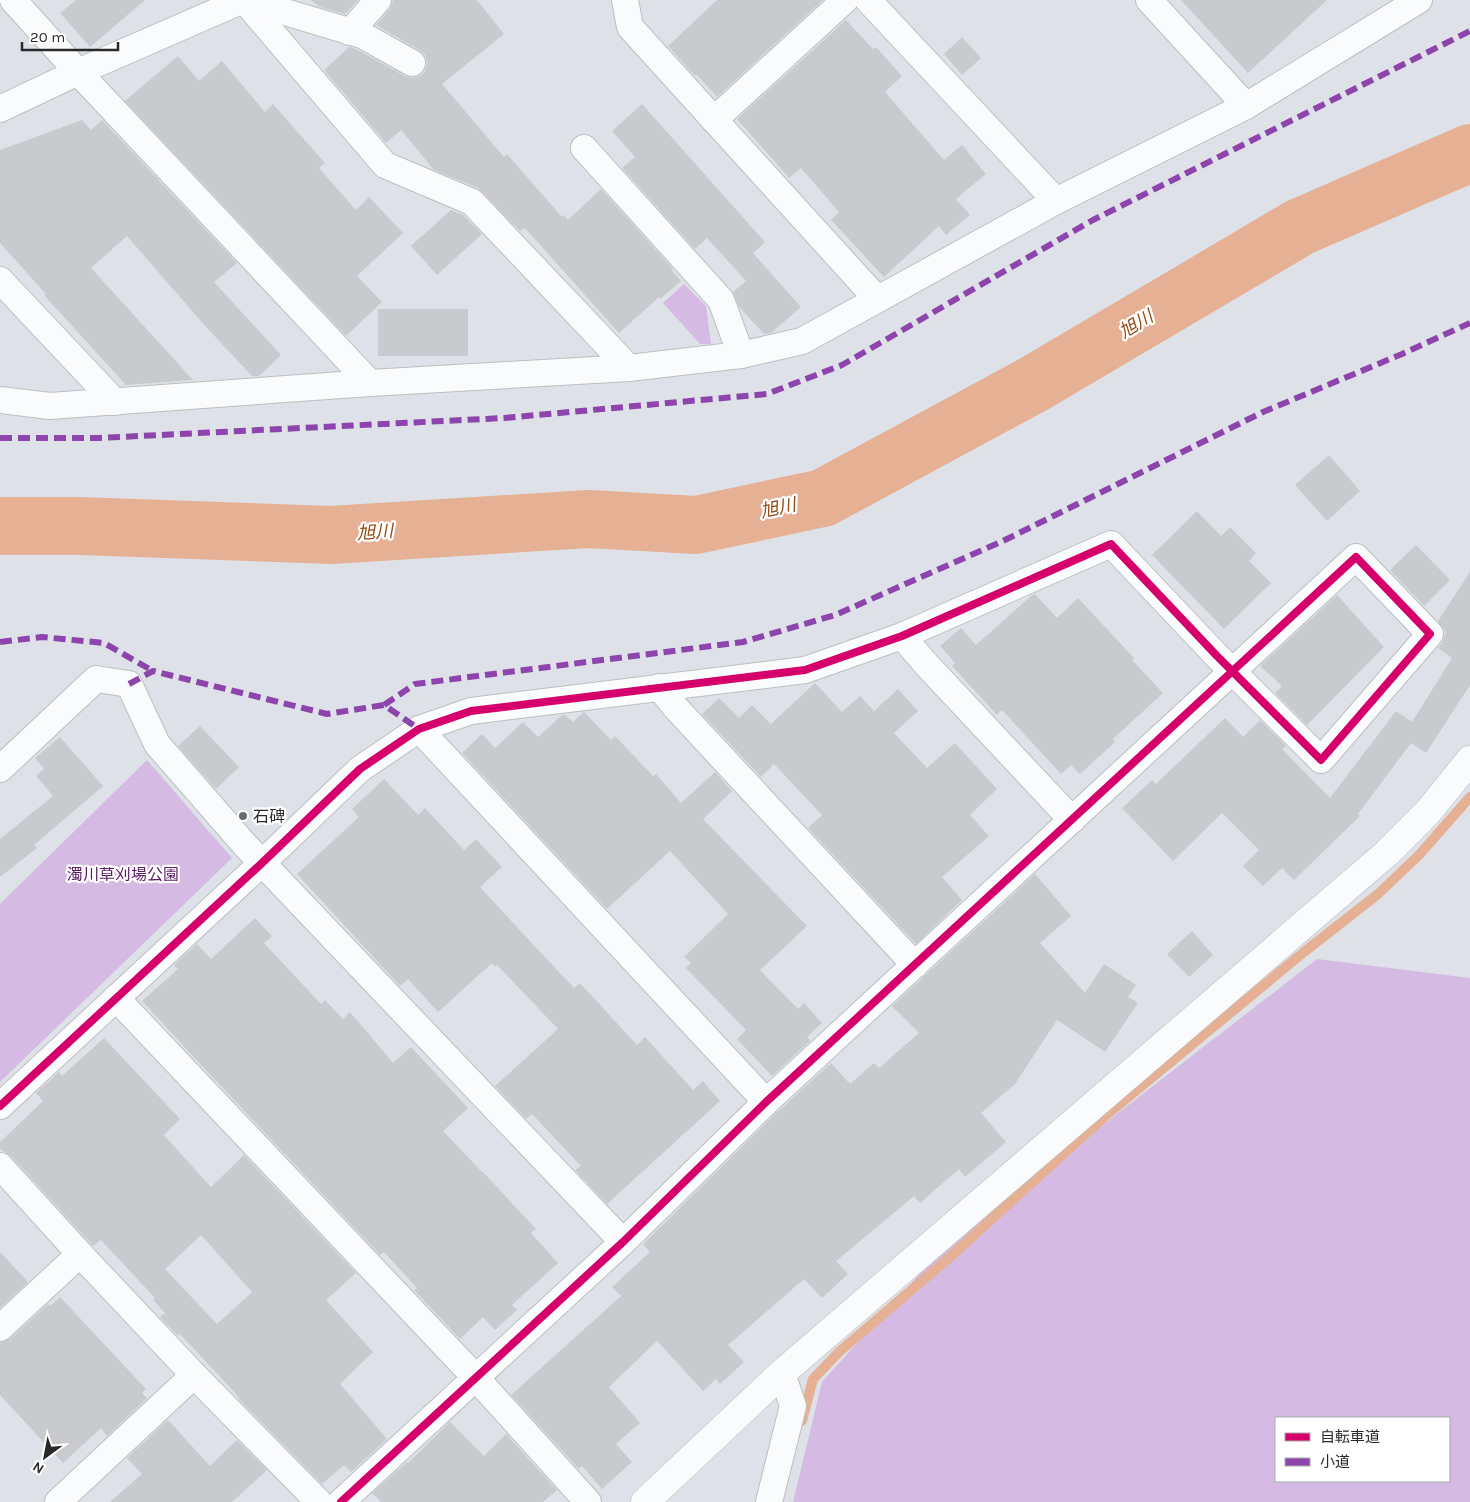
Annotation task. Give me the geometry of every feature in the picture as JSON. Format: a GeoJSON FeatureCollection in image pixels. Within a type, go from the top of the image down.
{"type":"FeatureCollection","features":[{"type":"Feature","properties":{"kind":"street"},"geometry":{"type":"LineString","coordinates":[[12,0],[370,382]]}},
{"type":"Feature","properties":{"kind":"street"},"geometry":{"type":"LineString","coordinates":[[244,0],[385,166],[472,202],[629,368]]}},
{"type":"Feature","properties":{"kind":"street"},"geometry":{"type":"LineString","coordinates":[[0,110],[78,72],[244,0],[362,35],[412,63]]}},
{"type":"Feature","properties":{"kind":"street"},"geometry":{"type":"LineString","coordinates":[[350,32],[378,0]]}},
{"type":"Feature","properties":{"kind":"street"},"geometry":{"type":"LineString","coordinates":[[624,0],[630,27],[877,299]]}},
{"type":"Feature","properties":{"kind":"street"},"geometry":{"type":"LineString","coordinates":[[714,120],[845,0]]}},
{"type":"Feature","properties":{"kind":"street"},"geometry":{"type":"LineString","coordinates":[[1149,0],[1246,106]]}},
{"type":"Feature","properties":{"kind":"street"},"geometry":{"type":"LineString","coordinates":[[0,400],[50,406],[370,382],[629,368],[741,355],[802,341],[1056,201],[1246,106],[1419,0]]}},
{"type":"Feature","properties":{"kind":"street"},"geometry":{"type":"LineString","coordinates":[[880,4],[1056,201]]}},
{"type":"Feature","properties":{"kind":"street"},"geometry":{"type":"LineString","coordinates":[[584,148],[721,300],[741,355]]}},
{"type":"Feature","properties":{"kind":"street"},"geometry":{"type":"LineString","coordinates":[[0,280],[115,402]]}},
{"type":"Feature","properties":{"kind":"street"},"geometry":{"type":"LineString","coordinates":[[0,1106],[262,863],[360,768],[419,729],[471,711],[805,670],[902,636],[1111,544],[1232,671],[1321,760],[1430,634],[1356,557],[1232,671],[1072,820],[765,1103],[623,1242],[341,1502]]}},
{"type":"Feature","properties":{"kind":"street"},"geometry":{"type":"LineString","coordinates":[[902,636],[1072,820]]}},
{"type":"Feature","properties":{"kind":"street"},"geometry":{"type":"LineString","coordinates":[[0,769],[96,679],[129,684],[157,744],[262,863],[623,1242]]}},
{"type":"Feature","properties":{"kind":"street"},"geometry":{"type":"LineString","coordinates":[[659,687],[676,708],[915,965]]}},
{"type":"Feature","properties":{"kind":"street"},"geometry":{"type":"LineString","coordinates":[[419,729],[765,1103]]}},
{"type":"Feature","properties":{"kind":"street"},"geometry":{"type":"LineString","coordinates":[[645,1502],[782,1372],[1387,853],[1428,812],[1470,760]]}},
{"type":"Feature","properties":{"kind":"street"},"geometry":{"type":"LineString","coordinates":[[116,998],[476,1378],[588,1502]]}},
{"type":"Feature","properties":{"kind":"street"},"geometry":{"type":"LineString","coordinates":[[0,1166],[194,1375],[319,1502]]}},
{"type":"Feature","properties":{"kind":"street"},"geometry":{"type":"LineString","coordinates":[[0,1328],[80,1254]]}},
{"type":"Feature","properties":{"kind":"street"},"geometry":{"type":"LineString","coordinates":[[769,1502],[793,1406],[782,1372]]}},
{"type":"Feature","properties":{"kind":"street"},"geometry":{"type":"LineString","coordinates":[[58,1502],[194,1375]]}},
{"type":"Feature","properties":{"kind":"green space"},"geometry":{"type":"Polygon","coordinates":[[[684,284],[706,306],[711,344],[700,344],[663,303],[684,284]]]}},
{"type":"Feature","properties":{"kind":"green space","name":"濁川草刈場公園"},"geometry":{"type":"Polygon","coordinates":[[[147,760],[232,858],[0,1082],[0,904],[147,760]]]}},
{"type":"Feature","properties":{"kind":"green space"},"geometry":{"type":"Polygon","coordinates":[[[1317,959],[1470,978],[1470,1502],[793,1502],[822,1382],[941,1250],[1317,959]]]}},
{"type":"Feature","properties":{"kind":"building"},"geometry":{"type":"Polygon","coordinates":[[[76,0],[145,0],[90,47],[60,13],[76,0]]]}},
{"type":"Feature","properties":{"kind":"building"},"geometry":{"type":"Polygon","coordinates":[[[311,0],[358,0],[345,14],[320,7],[311,0]]]}},
{"type":"Feature","properties":{"kind":"building"},"geometry":{"type":"Polygon","coordinates":[[[393,0],[477,0],[504,34],[442,84],[504,157],[507,154],[562,217],[564,215],[568,220],[601,189],[673,269],[671,270],[681,281],[660,299],[659,297],[619,333],[525,228],[520,231],[478,188],[434,170],[401,130],[386,143],[324,70],[349,47],[405,76],[413,78],[420,76],[425,71],[427,63],[425,55],[376,25],[390,9],[393,0]]]}},
{"type":"Feature","properties":{"kind":"building"},"geometry":{"type":"Polygon","coordinates":[[[717,0],[823,0],[717,97],[668,46],[717,0]]]}},
{"type":"Feature","properties":{"kind":"building"},"geometry":{"type":"Polygon","coordinates":[[[1181,0],[1327,0],[1248,73],[1181,0]]]}},
{"type":"Feature","properties":{"kind":"building"},"geometry":{"type":"Polygon","coordinates":[[[846,20],[873,49],[876,47],[902,76],[885,92],[944,160],[962,145],[986,174],[956,199],[970,215],[946,235],[939,226],[884,277],[831,220],[839,212],[801,168],[789,178],[737,119],[846,20]]]}},
{"type":"Feature","properties":{"kind":"building"},"geometry":{"type":"Polygon","coordinates":[[[962,37],[981,58],[962,75],[944,54],[962,37]]]}},
{"type":"Feature","properties":{"kind":"building"},"geometry":{"type":"Polygon","coordinates":[[[178,56],[199,81],[222,61],[265,112],[273,104],[325,163],[319,168],[356,210],[369,197],[403,233],[357,276],[382,302],[346,336],[125,101],[178,56]]]}},
{"type":"Feature","properties":{"kind":"building"},"geometry":{"type":"Polygon","coordinates":[[[642,104],[765,242],[753,253],[801,307],[771,333],[764,334],[739,307],[733,292],[746,281],[707,238],[695,249],[622,168],[635,157],[612,131],[642,104]]]}},
{"type":"Feature","properties":{"kind":"building"},"geometry":{"type":"Polygon","coordinates":[[[82,120],[91,130],[102,120],[237,263],[214,282],[281,355],[259,376],[252,376],[206,327],[127,236],[91,268],[193,380],[126,385],[44,295],[46,294],[0,243],[0,150],[82,120]]]}},
{"type":"Feature","properties":{"kind":"building"},"geometry":{"type":"Polygon","coordinates":[[[451,210],[463,215],[482,234],[437,275],[411,246],[451,210]]]}},
{"type":"Feature","properties":{"kind":"building"},"geometry":{"type":"Polygon","coordinates":[[[378,309],[468,309],[468,356],[378,356],[378,309]]]}},
{"type":"Feature","properties":{"kind":"building"},"geometry":{"type":"Polygon","coordinates":[[[1329,455],[1360,491],[1327,521],[1295,485],[1329,455]]]}},
{"type":"Feature","properties":{"kind":"building"},"geometry":{"type":"Polygon","coordinates":[[[1197,511],[1221,536],[1230,527],[1256,553],[1249,561],[1271,583],[1224,629],[1152,555],[1197,511]]]}},
{"type":"Feature","properties":{"kind":"building"},"geometry":{"type":"Polygon","coordinates":[[[1416,545],[1450,580],[1424,606],[1390,570],[1416,545]]]}},
{"type":"Feature","properties":{"kind":"building"},"geometry":{"type":"Polygon","coordinates":[[[1470,572],[1470,685],[1426,753],[1411,743],[1358,814],[1360,816],[1294,880],[1282,868],[1263,886],[1243,866],[1259,850],[1222,813],[1173,861],[1122,808],[1152,780],[1156,784],[1225,718],[1243,737],[1260,720],[1286,746],[1282,749],[1330,798],[1396,711],[1412,722],[1452,658],[1438,648],[1446,632],[1438,621],[1470,572]]]}},
{"type":"Feature","properties":{"kind":"building"},"geometry":{"type":"Polygon","coordinates":[[[1035,594],[1057,618],[1078,598],[1134,658],[1132,660],[1163,693],[1113,739],[1115,742],[1080,774],[1071,765],[1061,774],[1002,710],[997,715],[952,666],[955,663],[940,646],[961,628],[976,645],[1035,594]]]}},
{"type":"Feature","properties":{"kind":"building"},"geometry":{"type":"Polygon","coordinates":[[[1337,595],[1384,647],[1307,725],[1275,693],[1282,686],[1260,666],[1337,595]]]}},
{"type":"Feature","properties":{"kind":"building"},"geometry":{"type":"Polygon","coordinates":[[[815,683],[842,712],[860,696],[874,711],[898,689],[918,711],[894,733],[927,768],[955,743],[997,789],[970,815],[989,836],[942,877],[962,900],[916,944],[808,828],[822,815],[774,764],[761,777],[702,714],[719,698],[739,718],[752,705],[771,724],[815,683]]]}},
{"type":"Feature","properties":{"kind":"building"},"geometry":{"type":"Polygon","coordinates":[[[584,712],[611,740],[615,736],[653,776],[656,774],[681,803],[715,772],[732,791],[703,819],[807,926],[760,970],[798,1009],[804,1003],[822,1023],[807,1037],[810,1041],[772,1076],[737,1039],[746,1030],[686,968],[691,963],[684,957],[728,914],[670,851],[607,909],[462,753],[482,734],[495,748],[523,722],[538,737],[562,715],[565,715],[573,722],[584,712]]]}},
{"type":"Feature","properties":{"kind":"building"},"geometry":{"type":"Polygon","coordinates":[[[200,726],[239,767],[216,789],[178,746],[200,726]]]}},
{"type":"Feature","properties":{"kind":"building"},"geometry":{"type":"Polygon","coordinates":[[[60,737],[103,786],[34,845],[37,848],[0,877],[0,839],[53,796],[36,776],[44,769],[35,758],[60,737]]]}},
{"type":"Feature","properties":{"kind":"building"},"geometry":{"type":"Polygon","coordinates":[[[384,779],[418,815],[425,808],[464,850],[476,839],[502,867],[480,887],[527,938],[574,988],[580,983],[637,1045],[645,1037],[693,1090],[703,1081],[720,1101],[607,1204],[575,1170],[581,1166],[532,1114],[526,1119],[495,1086],[558,1029],[497,965],[495,967],[492,963],[438,1012],[408,979],[400,986],[297,874],[359,817],[352,809],[384,779]]]}},
{"type":"Feature","properties":{"kind":"building"},"geometry":{"type":"Polygon","coordinates":[[[1035,874],[1071,916],[1040,943],[1085,993],[1104,964],[1136,985],[1128,997],[1138,1003],[1105,1052],[1057,1020],[1015,1084],[981,1113],[1006,1142],[965,1177],[959,1169],[920,1203],[914,1196],[836,1261],[848,1274],[822,1298],[804,1279],[728,1345],[744,1362],[720,1384],[716,1379],[703,1391],[657,1341],[609,1387],[640,1423],[616,1444],[632,1462],[602,1489],[582,1466],[579,1469],[511,1395],[621,1296],[612,1287],[650,1252],[643,1244],[771,1118],[831,1063],[850,1084],[874,1063],[879,1068],[919,1033],[892,1006],[1035,874]]]}},
{"type":"Feature","properties":{"kind":"building"},"geometry":{"type":"Polygon","coordinates":[[[255,918],[272,936],[264,943],[321,1004],[325,1000],[343,1019],[350,1012],[393,1063],[411,1047],[468,1108],[443,1131],[536,1229],[531,1233],[558,1263],[512,1305],[517,1310],[495,1330],[483,1317],[460,1339],[414,1290],[417,1288],[384,1252],[380,1255],[142,1001],[178,969],[174,965],[197,944],[211,959],[255,918]]]}},
{"type":"Feature","properties":{"kind":"building"},"geometry":{"type":"Polygon","coordinates":[[[1192,931],[1213,955],[1189,977],[1167,954],[1192,931]]]}},
{"type":"Feature","properties":{"kind":"building"},"geometry":{"type":"Polygon","coordinates":[[[104,1038],[180,1119],[164,1135],[211,1187],[244,1155],[356,1273],[326,1300],[373,1352],[340,1384],[387,1439],[351,1472],[344,1465],[322,1484],[238,1398],[180,1334],[178,1336],[160,1317],[165,1313],[153,1300],[155,1298],[101,1240],[93,1246],[11,1156],[0,1149],[0,1142],[43,1101],[36,1093],[59,1072],[62,1076],[104,1038]],[[201,1235],[165,1269],[217,1324],[252,1292],[201,1235]]]}},
{"type":"Feature","properties":{"kind":"building"},"geometry":{"type":"Polygon","coordinates":[[[0,1252],[28,1282],[0,1308],[0,1252]]]}},
{"type":"Feature","properties":{"kind":"building"},"geometry":{"type":"Polygon","coordinates":[[[60,1297],[146,1389],[142,1393],[147,1398],[107,1436],[101,1428],[63,1463],[0,1395],[0,1343],[10,1339],[48,1304],[50,1306],[60,1297]]]}},
{"type":"Feature","properties":{"kind":"building"},"geometry":{"type":"Polygon","coordinates":[[[168,1420],[210,1466],[237,1440],[267,1470],[232,1502],[110,1502],[142,1474],[127,1458],[168,1420]]]}},
{"type":"Feature","properties":{"kind":"building"},"geometry":{"type":"Polygon","coordinates":[[[450,1422],[484,1456],[506,1434],[557,1490],[543,1502],[381,1502],[372,1493],[408,1463],[450,1422]]]}},
{"type":"Feature","properties":{"kind":"waterway","name":"旭川"},"geometry":{"type":"LineString","coordinates":[[0,526],[80,526],[331,535],[589,519],[696,525],[823,498],[1034,384],[1300,227],[1470,153]]}},
{"type":"Feature","properties":{"kind":"waterway"},"geometry":{"type":"LineString","coordinates":[[802,1421],[813,1379],[840,1351],[950,1257],[1103,1118],[1304,952],[1378,894],[1419,855],[1470,797]]}},
{"type":"Feature","properties":{"kind":"marked path"},"geometry":{"type":"LineString","coordinates":[[0,438],[99,438],[504,418],[767,394],[842,365],[1093,220],[1470,31]]}},
{"type":"Feature","properties":{"kind":"marked path"},"geometry":{"type":"LineString","coordinates":[[384,705],[415,684],[743,642],[835,615],[1003,541],[1263,412],[1402,354],[1470,323]]}},
{"type":"Feature","properties":{"kind":"marked path"},"geometry":{"type":"LineString","coordinates":[[0,642],[42,637],[104,643],[153,671]]}},
{"type":"Feature","properties":{"kind":"marked path"},"geometry":{"type":"LineString","coordinates":[[129,684],[153,671],[327,714],[384,705],[419,729]]}},
{"type":"Feature","properties":{"kind":"cycle path"},"geometry":{"type":"LineString","coordinates":[[0,1106],[262,863],[360,769],[419,729],[471,711],[805,670],[902,636],[1111,544],[1217,656],[1321,760],[1430,634],[1356,557],[765,1103],[623,1242],[341,1502]]}},
{"type":"Feature","properties":{"kind":"place","name":"石碑"},"geometry":{"type":"Point","coordinates":[243,816]}}]}
